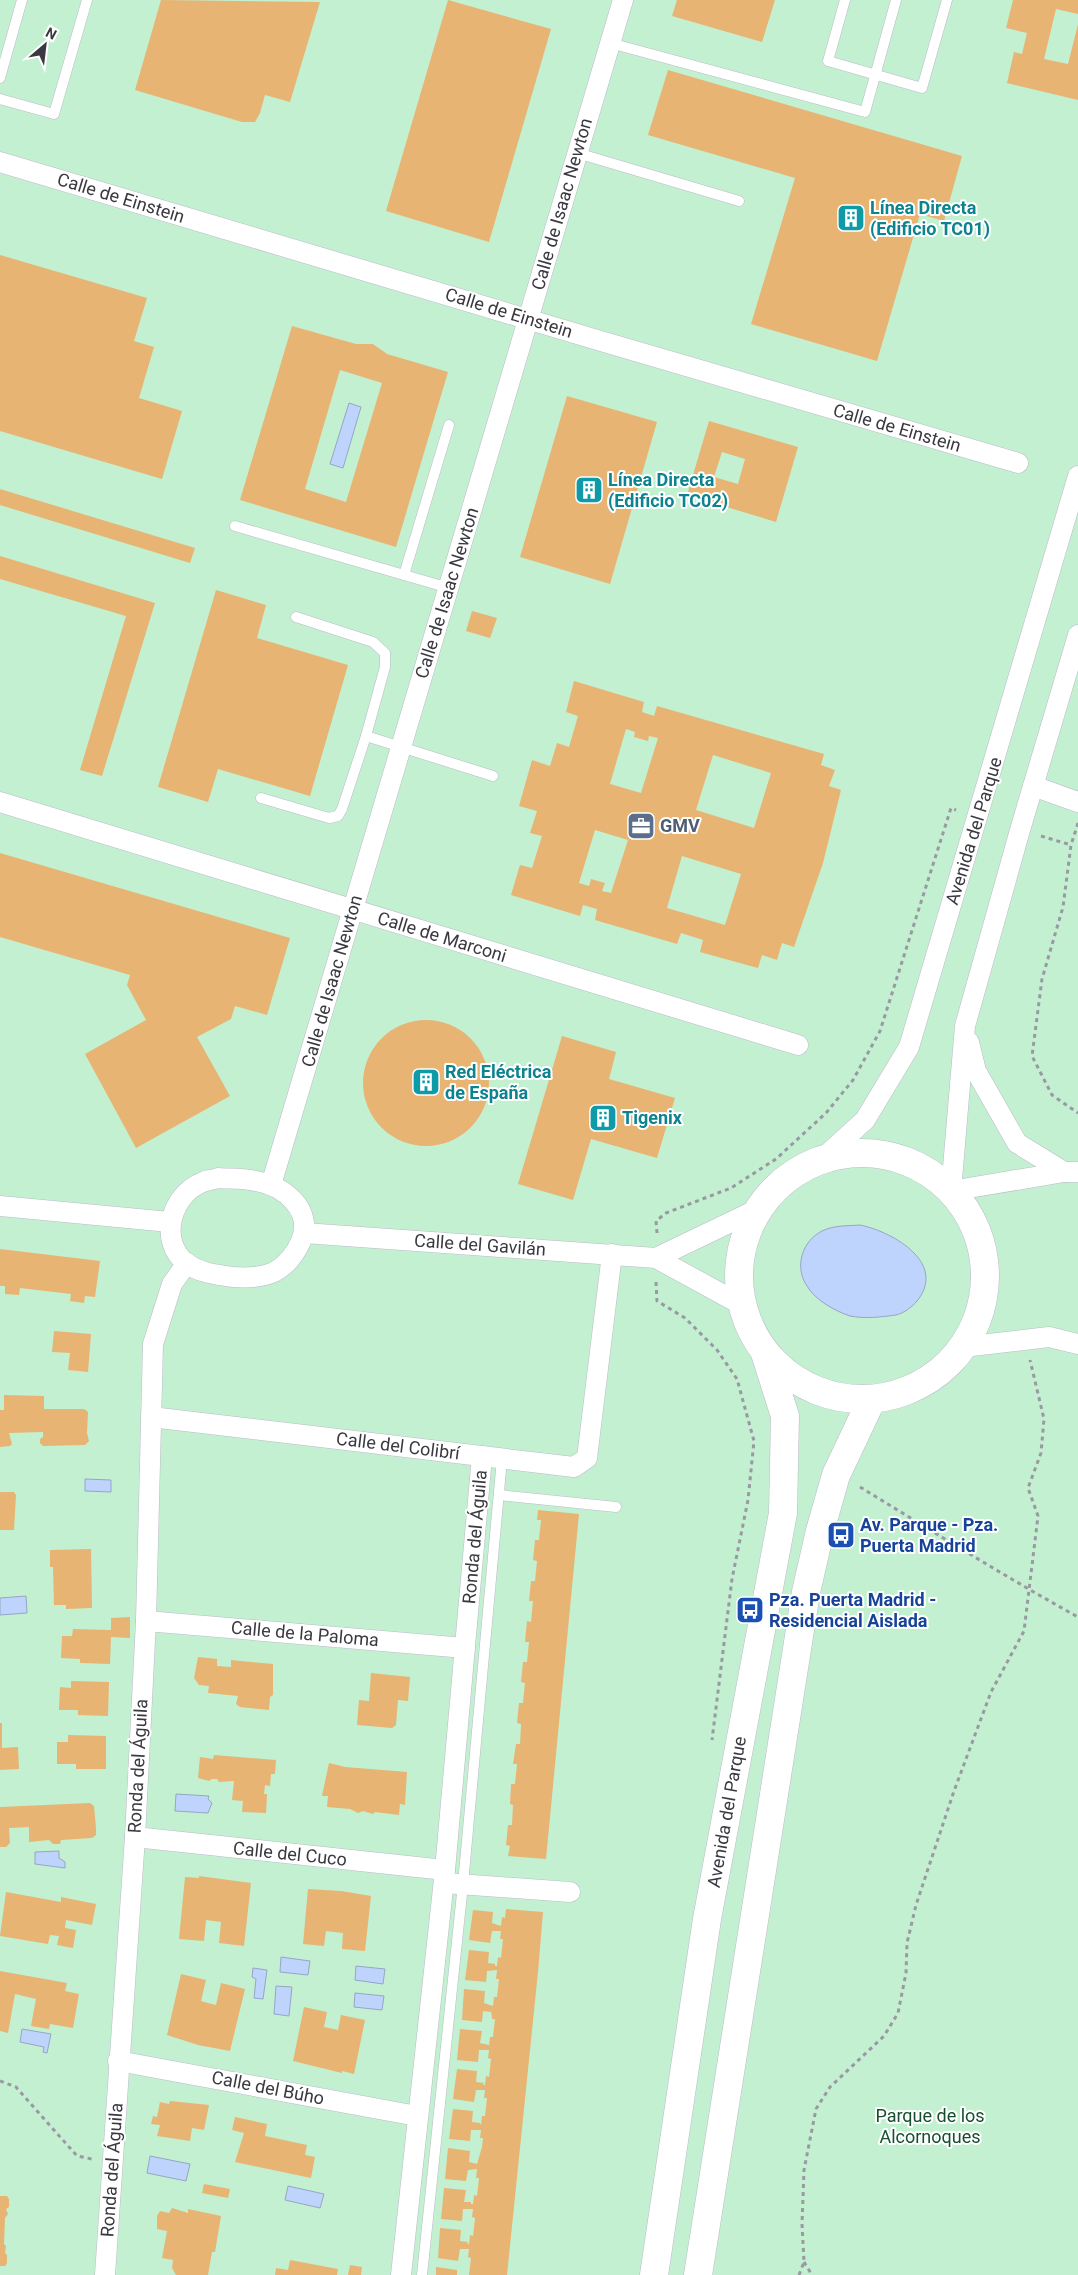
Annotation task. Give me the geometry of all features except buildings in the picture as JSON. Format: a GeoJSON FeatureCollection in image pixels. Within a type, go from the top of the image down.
{"type":"FeatureCollection","features":[{"type":"Feature","properties":{"kind":"street","name":"Calle de Isaac Newton"},"geometry":{"type":"LineString","coordinates":[[270,1185],[623,0]]}},
{"type":"Feature","properties":{"kind":"street","name":"Calle de Einstein"},"geometry":{"type":"LineString","coordinates":[[0,162],[1018,463]]}},
{"type":"Feature","properties":{"kind":"street","name":"Avenida del Parque"},"geometry":{"type":"LineString","coordinates":[[821,1160],[865,1120],[909,1048],[1078,476]]}},
{"type":"Feature","properties":{"kind":"street"},"geometry":{"type":"LineString","coordinates":[[951,1191],[965,1026],[1020,830],[1078,635]]}},
{"type":"Feature","properties":{"kind":"street"},"geometry":{"type":"LineString","coordinates":[[1033,786],[1078,802]]}},
{"type":"Feature","properties":{"kind":"street","name":"Calle de Marconi"},"geometry":{"type":"LineString","coordinates":[[0,802],[798,1045]]}},
{"type":"Feature","properties":{"kind":"street"},"geometry":{"type":"LineString","coordinates":[[965,1026],[976,1071],[1017,1143],[1071,1172]]}},
{"type":"Feature","properties":{"kind":"street"},"geometry":{"type":"LineString","coordinates":[[853,1153],[887,1156],[918,1167],[951,1191],[968,1214],[982,1246],[985,1281],[979,1316],[963,1347],[938,1373],[907,1391],[872,1399],[832,1396],[794,1380],[765,1353],[750,1330],[742,1305],[738,1276],[742,1247],[758,1209],[785,1179],[821,1160],[853,1153]]}},
{"type":"Feature","properties":{"kind":"street"},"geometry":{"type":"LineString","coordinates":[[951,1191],[1071,1172]]}},
{"type":"Feature","properties":{"kind":"street"},"geometry":{"type":"LineString","coordinates":[[218,1178],[255,1180],[270,1185],[287,1194],[298,1206],[304,1218],[304,1233],[298,1248],[280,1269],[267,1276],[248,1278],[220,1275],[202,1271],[187,1263],[175,1252],[170,1238],[170,1222],[188,1192],[202,1182],[218,1178]]}},
{"type":"Feature","properties":{"kind":"street"},"geometry":{"type":"LineString","coordinates":[[0,1206],[170,1222]]}},
{"type":"Feature","properties":{"kind":"street"},"geometry":{"type":"LineString","coordinates":[[656,1258],[758,1209]]}},
{"type":"Feature","properties":{"kind":"street","name":"Calle del Gavilán"},"geometry":{"type":"LineString","coordinates":[[304,1233],[656,1258],[742,1305]]}},
{"type":"Feature","properties":{"kind":"street","name":"Calle del Colibrí"},"geometry":{"type":"LineString","coordinates":[[151,1417],[574,1467],[587,1458],[612,1254]]}},
{"type":"Feature","properties":{"kind":"street","name":"Ronda del Águila"},"geometry":{"type":"LineString","coordinates":[[105,2275],[118,2061],[135,1837],[146,1621],[153,1344],[172,1284],[187,1263]]}},
{"type":"Feature","properties":{"kind":"street"},"geometry":{"type":"LineString","coordinates":[[963,1347],[1049,1337],[1078,1344]]}},
{"type":"Feature","properties":{"kind":"street","name":"Avenida del Parque"},"geometry":{"type":"LineString","coordinates":[[654,2275],[707,1919],[783,1513],[785,1416],[765,1353]]}},
{"type":"Feature","properties":{"kind":"street"},"geometry":{"type":"LineString","coordinates":[[698,2275],[806,1592],[836,1474],[872,1399]]}},
{"type":"Feature","properties":{"kind":"street","name":"Ronda del Águila"},"geometry":{"type":"LineString","coordinates":[[402,2275],[417,2116],[451,1879],[465,1648],[492,1458]]}},
{"type":"Feature","properties":{"kind":"street","name":"Calle de la Paloma"},"geometry":{"type":"LineString","coordinates":[[146,1621],[465,1648]]}},
{"type":"Feature","properties":{"kind":"street","name":"Calle del Cuco"},"geometry":{"type":"LineString","coordinates":[[135,1837],[451,1879],[570,1892]]}},
{"type":"Feature","properties":{"kind":"street","name":"Calle del Búho"},"geometry":{"type":"LineString","coordinates":[[118,2061],[417,2116]]}},
{"type":"Feature","properties":{"kind":"lane"},"geometry":{"type":"LineString","coordinates":[[0,78],[22,0]]}},
{"type":"Feature","properties":{"kind":"lane"},"geometry":{"type":"LineString","coordinates":[[0,99],[54,114],[87,0]]}},
{"type":"Feature","properties":{"kind":"lane"},"geometry":{"type":"LineString","coordinates":[[845,0],[828,61],[922,88],[947,0]]}},
{"type":"Feature","properties":{"kind":"lane"},"geometry":{"type":"LineString","coordinates":[[610,43],[865,112],[896,0]]}},
{"type":"Feature","properties":{"kind":"lane"},"geometry":{"type":"LineString","coordinates":[[577,153],[740,201]]}},
{"type":"Feature","properties":{"kind":"lane"},"geometry":{"type":"LineString","coordinates":[[404,575],[449,425]]}},
{"type":"Feature","properties":{"kind":"lane"},"geometry":{"type":"LineString","coordinates":[[235,526],[449,588]]}},
{"type":"Feature","properties":{"kind":"lane"},"geometry":{"type":"LineString","coordinates":[[261,798],[329,818],[338,816],[366,736],[385,668],[385,653],[373,642],[296,617]]}},
{"type":"Feature","properties":{"kind":"lane"},"geometry":{"type":"LineString","coordinates":[[366,736],[493,776]]}},
{"type":"Feature","properties":{"kind":"lane"},"geometry":{"type":"LineString","coordinates":[[422,2275],[451,1879],[499,1494],[492,1458]]}},
{"type":"Feature","properties":{"kind":"lane"},"geometry":{"type":"LineString","coordinates":[[499,1494],[616,1507]]}},
{"type":"Feature","properties":{"kind":"path"},"geometry":{"type":"LineString","coordinates":[[711,1745],[732,1578],[748,1500],[754,1441],[737,1379],[717,1350],[685,1318],[657,1301],[656,1221],[666,1213],[731,1188],[776,1159],[826,1113],[853,1080],[880,1031],[950,808],[978,817]]}},
{"type":"Feature","properties":{"kind":"path"},"geometry":{"type":"LineString","coordinates":[[1078,823],[1071,845],[1062,907],[1042,979],[1032,1056],[1052,1094],[1078,1113]]}},
{"type":"Feature","properties":{"kind":"path"},"geometry":{"type":"LineString","coordinates":[[1020,830],[1071,845]]}},
{"type":"Feature","properties":{"kind":"path"},"geometry":{"type":"LineString","coordinates":[[799,2275],[804,2262],[802,2224],[804,2170],[816,2110],[830,2087],[884,2036],[898,2013],[906,1973],[908,1943],[916,1905],[954,1791],[991,1692],[1024,1631],[1038,1516],[1028,1488],[1041,1453],[1044,1419],[1033,1379],[1027,1340]]}},
{"type":"Feature","properties":{"kind":"path"},"geometry":{"type":"LineString","coordinates":[[858,1486],[972,1554],[1029,1591],[1078,1617]]}},
{"type":"Feature","properties":{"kind":"path"},"geometry":{"type":"LineString","coordinates":[[0,2081],[16,2087],[77,2156],[112,2164]]}},
{"type":"Feature","properties":{"kind":"path"},"geometry":{"type":"LineString","coordinates":[[804,2262],[812,2275]]}},
{"type":"Feature","properties":{"kind":"green space","name":"Parque de los Alcornoques"},"geometry":{"type":"Polygon","coordinates":[[[0,0],[1078,0],[1078,2275],[0,2275],[0,0]]]}},
{"type":"Feature","properties":{"kind":"water"},"geometry":{"type":"Polygon","coordinates":[[[349,403],[361,407],[343,468],[330,464],[349,403]]]}},
{"type":"Feature","properties":{"kind":"water"},"geometry":{"type":"Polygon","coordinates":[[[860,1225],[885,1234],[910,1249],[925,1271],[926,1284],[920,1297],[910,1308],[903,1312],[896,1315],[879,1317],[850,1316],[820,1300],[803,1279],[801,1271],[802,1255],[809,1241],[815,1235],[831,1228],[860,1225]]]}},
{"type":"Feature","properties":{"kind":"water"},"geometry":{"type":"Polygon","coordinates":[[[85,1479],[111,1480],[111,1492],[85,1491],[85,1479]]]}},
{"type":"Feature","properties":{"kind":"water"},"geometry":{"type":"Polygon","coordinates":[[[26,1596],[27,1613],[0,1615],[0,1598],[26,1596]]]}},
{"type":"Feature","properties":{"kind":"water"},"geometry":{"type":"Polygon","coordinates":[[[176,1794],[209,1796],[208,1799],[212,1803],[208,1813],[175,1811],[176,1794]]]}},
{"type":"Feature","properties":{"kind":"water"},"geometry":{"type":"Polygon","coordinates":[[[59,1851],[59,1858],[65,1862],[65,1868],[35,1864],[35,1852],[59,1851]]]}},
{"type":"Feature","properties":{"kind":"water"},"geometry":{"type":"Polygon","coordinates":[[[281,1957],[310,1961],[308,1975],[280,1972],[281,1957]]]}},
{"type":"Feature","properties":{"kind":"water"},"geometry":{"type":"Polygon","coordinates":[[[356,1966],[385,1969],[383,1984],[355,1980],[356,1966]]]}},
{"type":"Feature","properties":{"kind":"water"},"geometry":{"type":"Polygon","coordinates":[[[253,1968],[267,1970],[263,1999],[254,1998],[256,1979],[252,1977],[253,1968]]]}},
{"type":"Feature","properties":{"kind":"water"},"geometry":{"type":"Polygon","coordinates":[[[276,1986],[292,1987],[289,2016],[274,2014],[276,1986]]]}},
{"type":"Feature","properties":{"kind":"water"},"geometry":{"type":"Polygon","coordinates":[[[355,1993],[384,1996],[382,2010],[354,2007],[355,1993]]]}},
{"type":"Feature","properties":{"kind":"water"},"geometry":{"type":"Polygon","coordinates":[[[22,2029],[51,2034],[47,2053],[43,2052],[44,2047],[20,2042],[22,2029]]]}},
{"type":"Feature","properties":{"kind":"water"},"geometry":{"type":"Polygon","coordinates":[[[150,2156],[190,2164],[186,2181],[147,2173],[150,2156]]]}},
{"type":"Feature","properties":{"kind":"water"},"geometry":{"type":"Polygon","coordinates":[[[288,2186],[324,2194],[320,2208],[285,2200],[288,2186]]]}},
{"type":"Feature","properties":{"kind":"place","name":"Línea Directa (Edificio TC01)"},"geometry":{"type":"Point","coordinates":[851,218]}},
{"type":"Feature","properties":{"kind":"place","name":"Línea Directa (Edificio TC02)"},"geometry":{"type":"Point","coordinates":[589,490]}},
{"type":"Feature","properties":{"kind":"place","name":"GMV"},"geometry":{"type":"Point","coordinates":[641,826]}},
{"type":"Feature","properties":{"kind":"place","name":"Red Eléctrica de España"},"geometry":{"type":"Point","coordinates":[426,1082]}},
{"type":"Feature","properties":{"kind":"place","name":"Tigenix"},"geometry":{"type":"Point","coordinates":[603,1118]}},
{"type":"Feature","properties":{"kind":"place","name":"Av. Parque - Pza. Puerta Madrid"},"geometry":{"type":"Point","coordinates":[841,1535]}},
{"type":"Feature","properties":{"kind":"place","name":"Pza. Puerta Madrid - Residencial Aislada"},"geometry":{"type":"Point","coordinates":[750,1610]}}]}
